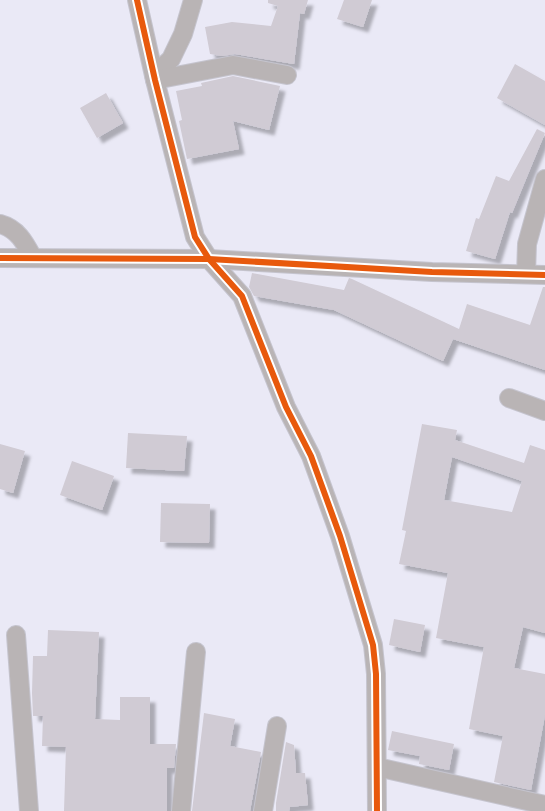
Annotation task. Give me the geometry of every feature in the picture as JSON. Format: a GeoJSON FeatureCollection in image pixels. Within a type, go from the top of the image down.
{"type":"FeatureCollection","features":[{"type":"Feature","properties":{"kind":"street"},"geometry":{"type":"LineString","coordinates":[[138,0],[195,237],[209,259],[242,296],[286,407],[311,456],[340,536],[373,645],[376,674],[377,811]]}},
{"type":"Feature","properties":{"kind":"street"},"geometry":{"type":"LineString","coordinates":[[155,77],[171,59],[183,34],[193,0]]}},
{"type":"Feature","properties":{"kind":"street"},"geometry":{"type":"LineString","coordinates":[[155,77],[233,65],[287,75]]}},
{"type":"Feature","properties":{"kind":"street"},"geometry":{"type":"LineString","coordinates":[[526,274],[527,244],[545,179]]}},
{"type":"Feature","properties":{"kind":"street"},"geometry":{"type":"LineString","coordinates":[[0,224],[7,226],[21,237],[33,258]]}},
{"type":"Feature","properties":{"kind":"street"},"geometry":{"type":"LineString","coordinates":[[0,258],[209,259],[432,272],[545,275]]}},
{"type":"Feature","properties":{"kind":"street"},"geometry":{"type":"LineString","coordinates":[[508,398],[545,411]]}},
{"type":"Feature","properties":{"kind":"street"},"geometry":{"type":"LineString","coordinates":[[16,635],[29,811]]}},
{"type":"Feature","properties":{"kind":"street"},"geometry":{"type":"LineString","coordinates":[[181,811],[196,651]]}},
{"type":"Feature","properties":{"kind":"street"},"geometry":{"type":"LineString","coordinates":[[263,811],[277,726]]}},
{"type":"Feature","properties":{"kind":"street"},"geometry":{"type":"LineString","coordinates":[[377,767],[544,802]]}},
{"type":"Feature","properties":{"kind":"building"},"geometry":{"type":"Polygon","coordinates":[[[268,0],[308,0],[304,14],[300,13],[294,64],[235,54],[222,56],[210,54],[205,27],[232,22],[271,26],[278,6],[268,3],[268,0]]]}},
{"type":"Feature","properties":{"kind":"building"},"geometry":{"type":"Polygon","coordinates":[[[344,0],[372,0],[363,27],[337,19],[344,0]]]}},
{"type":"Feature","properties":{"kind":"building"},"geometry":{"type":"Polygon","coordinates":[[[515,64],[545,81],[545,125],[497,98],[515,64]]]}},
{"type":"Feature","properties":{"kind":"building"},"geometry":{"type":"Polygon","coordinates":[[[233,76],[280,86],[269,130],[233,121],[239,149],[187,159],[179,121],[182,120],[176,91],[233,76]]]}},
{"type":"Feature","properties":{"kind":"building"},"geometry":{"type":"Polygon","coordinates":[[[106,93],[123,123],[97,138],[80,108],[106,93]]]}},
{"type":"Feature","properties":{"kind":"building"},"geometry":{"type":"Polygon","coordinates":[[[537,129],[545,133],[512,213],[510,212],[495,259],[466,251],[476,218],[479,219],[496,176],[509,181],[537,129]]]}},
{"type":"Feature","properties":{"kind":"building"},"geometry":{"type":"Polygon","coordinates":[[[252,273],[344,290],[349,278],[459,329],[467,304],[530,325],[543,287],[545,287],[545,370],[453,339],[443,361],[334,310],[254,296],[249,287],[252,273]]]}},
{"type":"Feature","properties":{"kind":"building"},"geometry":{"type":"Polygon","coordinates":[[[422,424],[457,430],[455,440],[524,463],[530,445],[545,450],[545,633],[523,627],[514,668],[545,674],[545,715],[531,790],[494,782],[503,736],[469,729],[484,647],[436,638],[448,573],[399,564],[406,531],[402,530],[422,424]],[[452,457],[444,500],[512,512],[522,481],[452,457]]]}},
{"type":"Feature","properties":{"kind":"building"},"geometry":{"type":"Polygon","coordinates":[[[128,433],[187,436],[184,471],[126,468],[128,433]]]}},
{"type":"Feature","properties":{"kind":"building"},"geometry":{"type":"Polygon","coordinates":[[[0,444],[25,451],[13,493],[0,489],[0,444]]]}},
{"type":"Feature","properties":{"kind":"building"},"geometry":{"type":"Polygon","coordinates":[[[72,461],[114,476],[102,510],[60,495],[72,461]]]}},
{"type":"Feature","properties":{"kind":"building"},"geometry":{"type":"Polygon","coordinates":[[[161,503],[210,504],[209,543],[160,542],[161,503]]]}},
{"type":"Feature","properties":{"kind":"building"},"geometry":{"type":"Polygon","coordinates":[[[394,619],[425,625],[420,652],[389,645],[394,619]]]}},
{"type":"Feature","properties":{"kind":"building"},"geometry":{"type":"Polygon","coordinates":[[[48,630],[99,632],[95,719],[120,720],[120,697],[150,697],[150,744],[176,744],[174,768],[167,768],[167,811],[64,811],[66,747],[42,746],[43,716],[33,716],[33,656],[47,656],[48,630]]]}},
{"type":"Feature","properties":{"kind":"building"},"geometry":{"type":"Polygon","coordinates":[[[204,713],[235,719],[230,746],[261,752],[250,811],[192,811],[204,713]]]}},
{"type":"Feature","properties":{"kind":"building"},"geometry":{"type":"Polygon","coordinates":[[[392,731],[454,744],[449,770],[419,764],[420,756],[388,750],[392,731]]]}},
{"type":"Feature","properties":{"kind":"building"},"geometry":{"type":"Polygon","coordinates":[[[286,742],[294,745],[296,773],[305,773],[308,805],[290,807],[289,811],[276,811],[276,803],[286,742]]]}},
{"type":"Feature","properties":{"kind":"cycle path"},"geometry":{"type":"LineString","coordinates":[[137,0],[195,237],[209,259],[242,296],[286,407],[311,456],[340,536],[373,645],[376,674],[377,811]]}},
{"type":"Feature","properties":{"kind":"cycle path"},"geometry":{"type":"LineString","coordinates":[[0,258],[209,259],[432,272],[545,275]]}}]}
